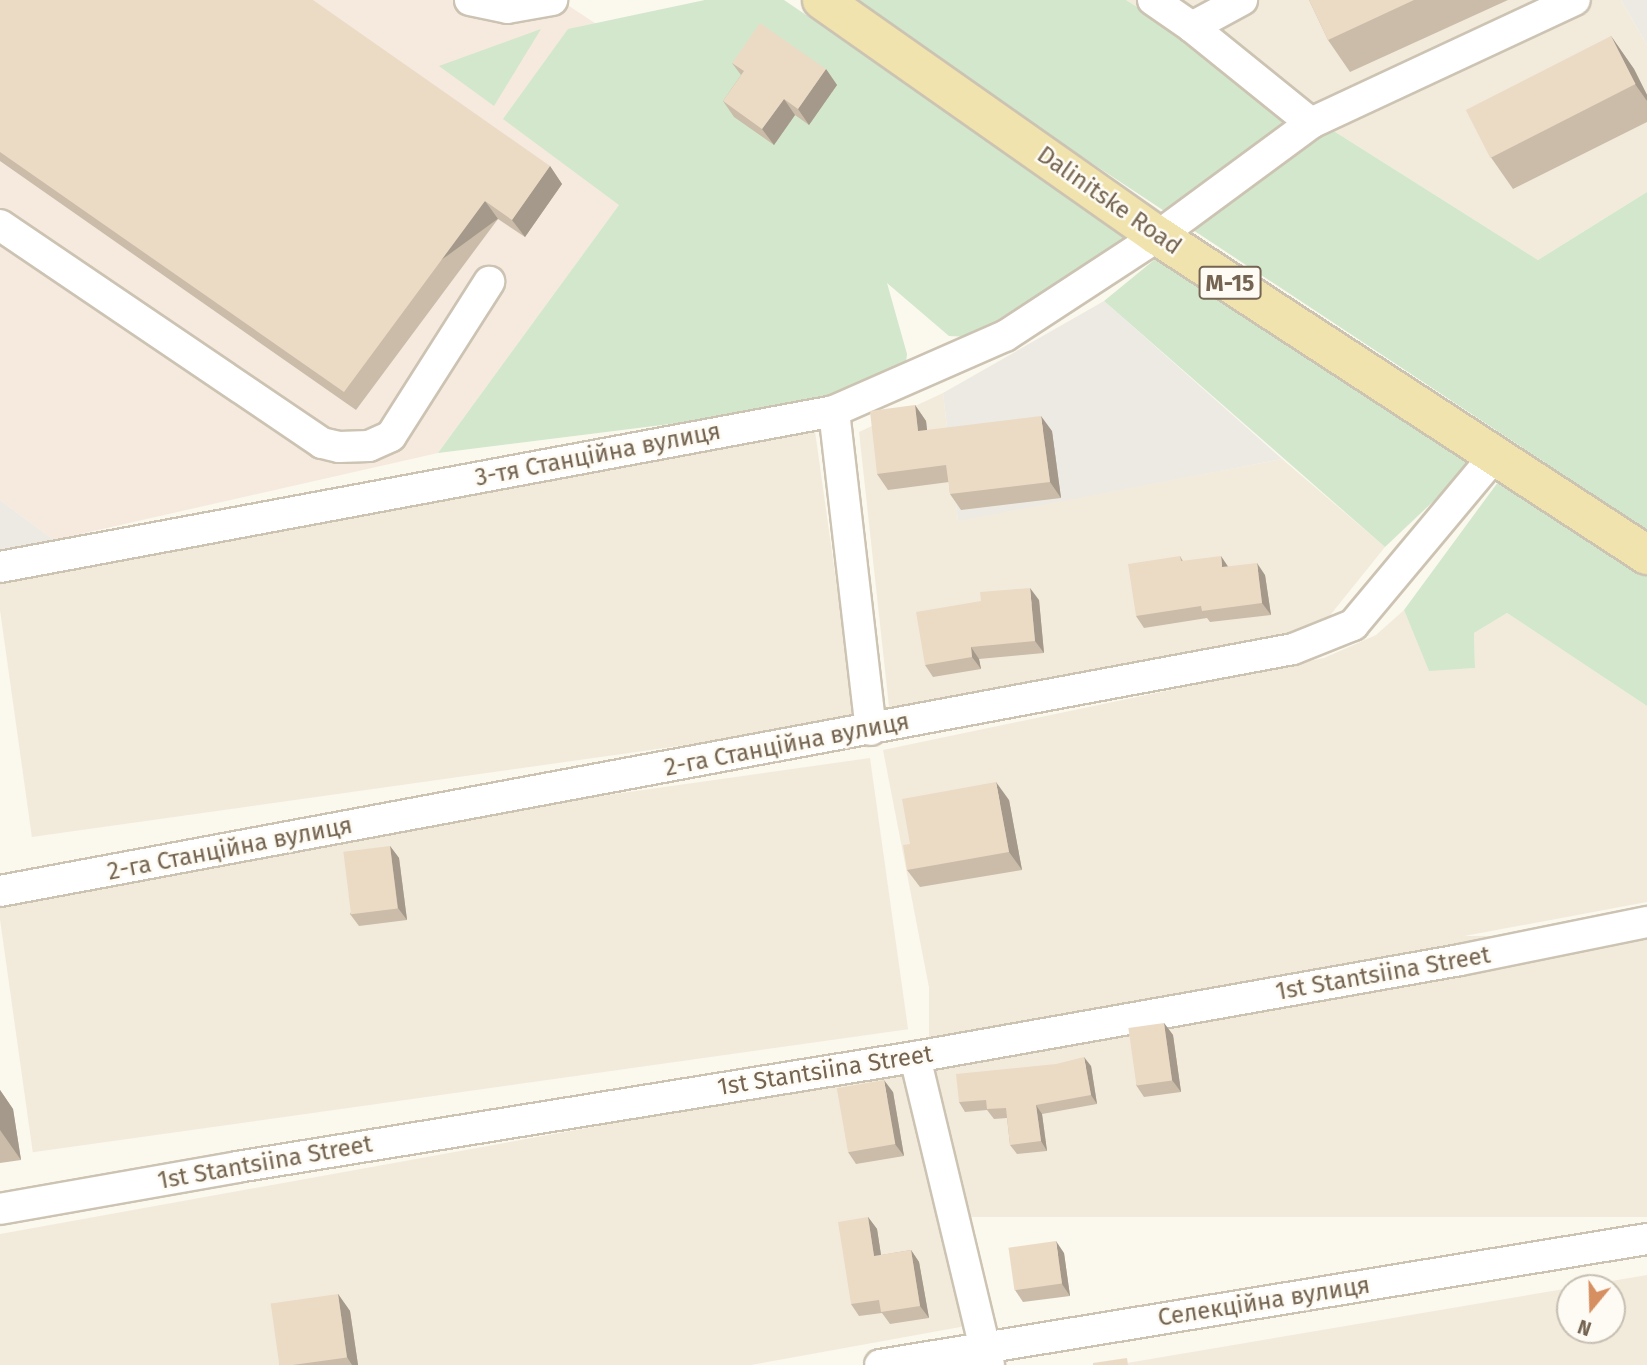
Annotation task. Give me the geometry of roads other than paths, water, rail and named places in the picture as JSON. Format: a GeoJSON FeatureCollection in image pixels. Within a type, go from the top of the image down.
{"type":"FeatureCollection","features":[{"type":"Feature","properties":{"kind":"main road","name":"Dalinitske Road"},"geometry":{"type":"LineString","coordinates":[[822,0],[1158,236],[1647,555]]}},
{"type":"Feature","properties":{"kind":"street"},"geometry":{"type":"LineString","coordinates":[[470,0],[507,8],[552,0]]}},
{"type":"Feature","properties":{"kind":"street"},"geometry":{"type":"LineString","coordinates":[[1153,0],[1192,27],[1311,123]]}},
{"type":"Feature","properties":{"kind":"street"},"geometry":{"type":"LineString","coordinates":[[1192,27],[1242,0]]}},
{"type":"Feature","properties":{"kind":"street","name":"3-тя Станційна вулиця"},"geometry":{"type":"LineString","coordinates":[[0,567],[834,411],[1005,336],[1158,236],[1311,123],[1575,0]]}},
{"type":"Feature","properties":{"kind":"street"},"geometry":{"type":"LineString","coordinates":[[0,225],[322,443],[339,447],[369,446],[391,436],[489,282]]}},
{"type":"Feature","properties":{"kind":"street"},"geometry":{"type":"LineString","coordinates":[[834,411],[870,730]]}},
{"type":"Feature","properties":{"kind":"street","name":"2-га Станційна вулиця"},"geometry":{"type":"LineString","coordinates":[[0,891],[1293,649],[1353,625],[1495,455]]}},
{"type":"Feature","properties":{"kind":"street","name":"1st Stantsiina Street"},"geometry":{"type":"LineString","coordinates":[[0,1209],[237,1167],[915,1057],[1460,960],[1647,922]]}},
{"type":"Feature","properties":{"kind":"street"},"geometry":{"type":"LineString","coordinates":[[915,1057],[988,1356]]}},
{"type":"Feature","properties":{"kind":"street","name":"Селекційна вулиця"},"geometry":{"type":"LineString","coordinates":[[880,1365],[988,1356],[1647,1238]]}}]}
